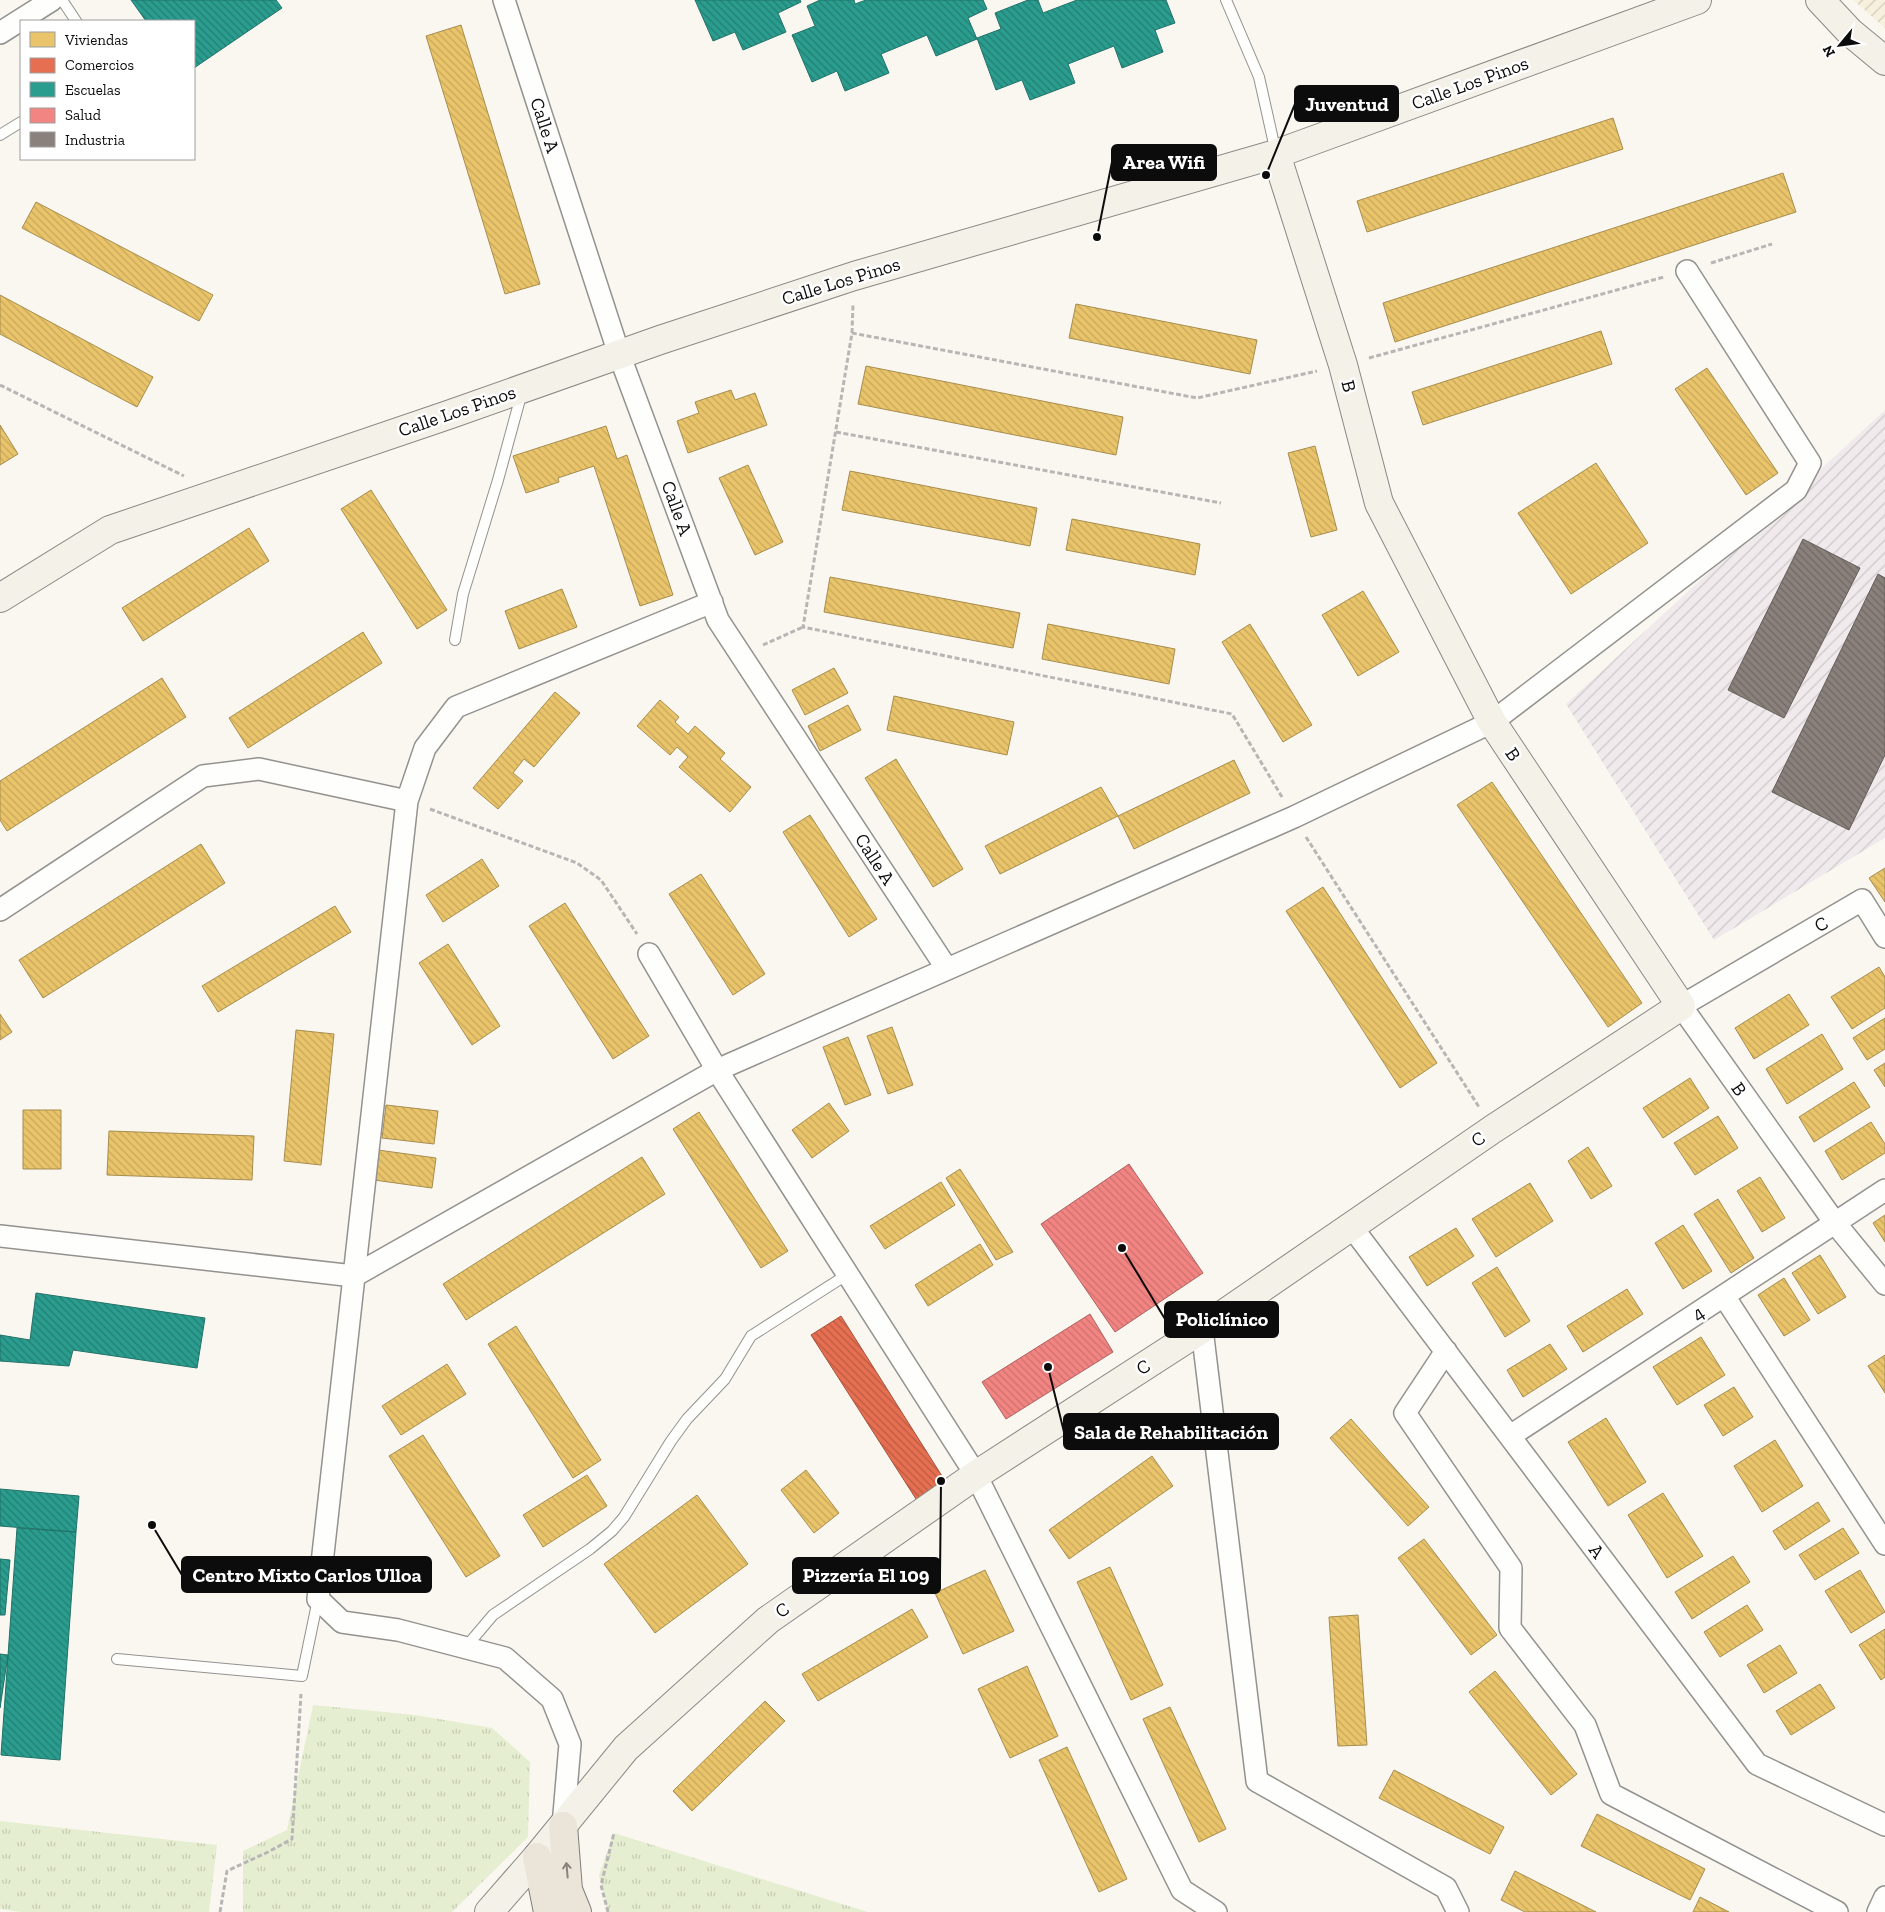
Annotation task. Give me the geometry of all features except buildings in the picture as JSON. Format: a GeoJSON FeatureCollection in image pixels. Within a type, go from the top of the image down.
{"type":"FeatureCollection","features":[{"type":"Feature","properties":{"kind":"main road"},"geometry":{"type":"LineString","coordinates":[[563,1826],[568,1890],[577,1912]]}},
{"type":"Feature","properties":{"kind":"main road"},"geometry":{"type":"LineString","coordinates":[[537,1857],[548,1912]]}},
{"type":"Feature","properties":{"kind":"street"},"geometry":{"type":"LineString","coordinates":[[20,20],[52,0]]}},
{"type":"Feature","properties":{"kind":"street","name":"Calle A"},"geometry":{"type":"LineString","coordinates":[[504,0],[619,354],[718,620],[947,970]]}},
{"type":"Feature","properties":{"kind":"street","name":"Calle Los Pinos"},"geometry":{"type":"LineString","coordinates":[[0,598],[110,530],[619,354],[854,276],[1276,154],[1697,0]]}},
{"type":"Feature","properties":{"kind":"street"},"geometry":{"type":"LineString","coordinates":[[1820,0],[1850,32],[1885,61]]}},
{"type":"Feature","properties":{"kind":"street"},"geometry":{"type":"LineString","coordinates":[[0,33],[20,20]]}},
{"type":"Feature","properties":{"kind":"street","name":"B"},"geometry":{"type":"LineString","coordinates":[[1276,154],[1343,365],[1379,503],[1492,722],[1681,1006],[1834,1223],[1885,1284]]}},
{"type":"Feature","properties":{"kind":"street"},"geometry":{"type":"LineString","coordinates":[[0,1236],[354,1276],[717,1070],[1294,817],[1492,722],[1796,490],[1810,462],[1687,271]]}},
{"type":"Feature","properties":{"kind":"street"},"geometry":{"type":"LineString","coordinates":[[563,1826],[570,1744],[552,1699],[505,1658],[398,1630],[342,1622],[318,1599],[407,800],[425,748],[456,707],[712,602]]}},
{"type":"Feature","properties":{"kind":"street"},"geometry":{"type":"LineString","coordinates":[[0,910],[203,776],[259,769],[407,800]]}},
{"type":"Feature","properties":{"kind":"street","name":"C"},"geometry":{"type":"LineString","coordinates":[[489,1912],[563,1826],[626,1748],[768,1620],[976,1476],[1202,1328],[1493,1129],[1681,1006],[1862,900],[1885,937]]}},
{"type":"Feature","properties":{"kind":"street"},"geometry":{"type":"LineString","coordinates":[[649,954],[717,1070],[976,1476],[1182,1890],[1216,1912]]}},
{"type":"Feature","properties":{"kind":"street","name":"4"},"geometry":{"type":"LineString","coordinates":[[1510,1436],[1885,1190]]}},
{"type":"Feature","properties":{"kind":"street","name":"A"},"geometry":{"type":"LineString","coordinates":[[1351,1226],[1756,1764],[1885,1825]]}},
{"type":"Feature","properties":{"kind":"street"},"geometry":{"type":"LineString","coordinates":[[1724,1296],[1885,1544]]}},
{"type":"Feature","properties":{"kind":"street"},"geometry":{"type":"LineString","coordinates":[[1202,1328],[1257,1781],[1446,1888],[1458,1912]]}},
{"type":"Feature","properties":{"kind":"street"},"geometry":{"type":"LineString","coordinates":[[1446,1351],[1405,1413],[1511,1568],[1510,1628],[1585,1725],[1611,1794],[1836,1912]]}},
{"type":"Feature","properties":{"kind":"street"},"geometry":{"type":"LineString","coordinates":[[1878,1912],[1885,1897]]}},
{"type":"Feature","properties":{"kind":"lane"},"geometry":{"type":"LineString","coordinates":[[62,0],[75,20]]}},
{"type":"Feature","properties":{"kind":"lane"},"geometry":{"type":"LineString","coordinates":[[1226,0],[1259,77],[1276,154]]}},
{"type":"Feature","properties":{"kind":"lane"},"geometry":{"type":"LineString","coordinates":[[0,136],[20,123]]}},
{"type":"Feature","properties":{"kind":"lane"},"geometry":{"type":"LineString","coordinates":[[456,640],[463,594],[498,480],[522,388]]}},
{"type":"Feature","properties":{"kind":"lane"},"geometry":{"type":"LineString","coordinates":[[465,1648],[492,1615],[590,1549],[612,1531],[624,1517],[671,1441],[687,1419],[725,1378],[751,1336],[848,1274]]}},
{"type":"Feature","properties":{"kind":"lane"},"geometry":{"type":"LineString","coordinates":[[117,1659],[302,1676],[318,1599]]}},
{"type":"Feature","properties":{"kind":"path"},"geometry":{"type":"LineString","coordinates":[[803,626],[852,333],[1197,398],[1343,365],[1687,271],[1772,244]]}},
{"type":"Feature","properties":{"kind":"path"},"geometry":{"type":"LineString","coordinates":[[0,385],[219,493]]}},
{"type":"Feature","properties":{"kind":"path"},"geometry":{"type":"LineString","coordinates":[[836,432],[1221,503]]}},
{"type":"Feature","properties":{"kind":"path"},"geometry":{"type":"LineString","coordinates":[[742,655],[803,626],[1232,714],[1294,817],[1493,1129]]}},
{"type":"Feature","properties":{"kind":"path"},"geometry":{"type":"LineString","coordinates":[[407,800],[576,863],[601,880],[649,954]]}},
{"type":"Feature","properties":{"kind":"path"},"geometry":{"type":"LineString","coordinates":[[220,1912],[226,1871],[292,1839],[302,1676]]}},
{"type":"Feature","properties":{"kind":"path"},"geometry":{"type":"LineString","coordinates":[[608,1912],[602,1885],[614,1833]]}},
{"type":"Feature","properties":{"kind":"shaded area"},"geometry":{"type":"Polygon","coordinates":[[[1853,0],[1885,0],[1885,28],[1853,0]]]}},
{"type":"Feature","properties":{"kind":"shaded area"},"geometry":{"type":"Polygon","coordinates":[[[1885,410],[1885,838],[1714,940],[1566,704],[1885,410]]]}},
{"type":"Feature","properties":{"kind":"green space"},"geometry":{"type":"Polygon","coordinates":[[[313,1705],[415,1715],[492,1728],[530,1762],[528,1837],[452,1912],[243,1912],[243,1851],[287,1830],[313,1705]]]}},
{"type":"Feature","properties":{"kind":"green space"},"geometry":{"type":"Polygon","coordinates":[[[0,1821],[217,1845],[209,1912],[21,1912],[0,1909],[0,1821]]]}},
{"type":"Feature","properties":{"kind":"green space"},"geometry":{"type":"Polygon","coordinates":[[[614,1833],[868,1912],[608,1912],[599,1875],[614,1833]]]}},
{"type":"Feature","properties":{"kind":"place","name":"Juventud"},"geometry":{"type":"Point","coordinates":[1266,175]}},
{"type":"Feature","properties":{"kind":"place","name":"Area Wifi"},"geometry":{"type":"Point","coordinates":[1097,237]}},
{"type":"Feature","properties":{"kind":"place","name":"Policlínico"},"geometry":{"type":"Point","coordinates":[1122,1248]}},
{"type":"Feature","properties":{"kind":"place","name":"Sala de Rehabilitación"},"geometry":{"type":"Point","coordinates":[1048,1367]}},
{"type":"Feature","properties":{"kind":"place","name":"Pizzería El 109"},"geometry":{"type":"Point","coordinates":[941,1481]}},
{"type":"Feature","properties":{"kind":"place","name":"Centro Mixto Carlos Ulloa"},"geometry":{"type":"Point","coordinates":[152,1525]}}]}
